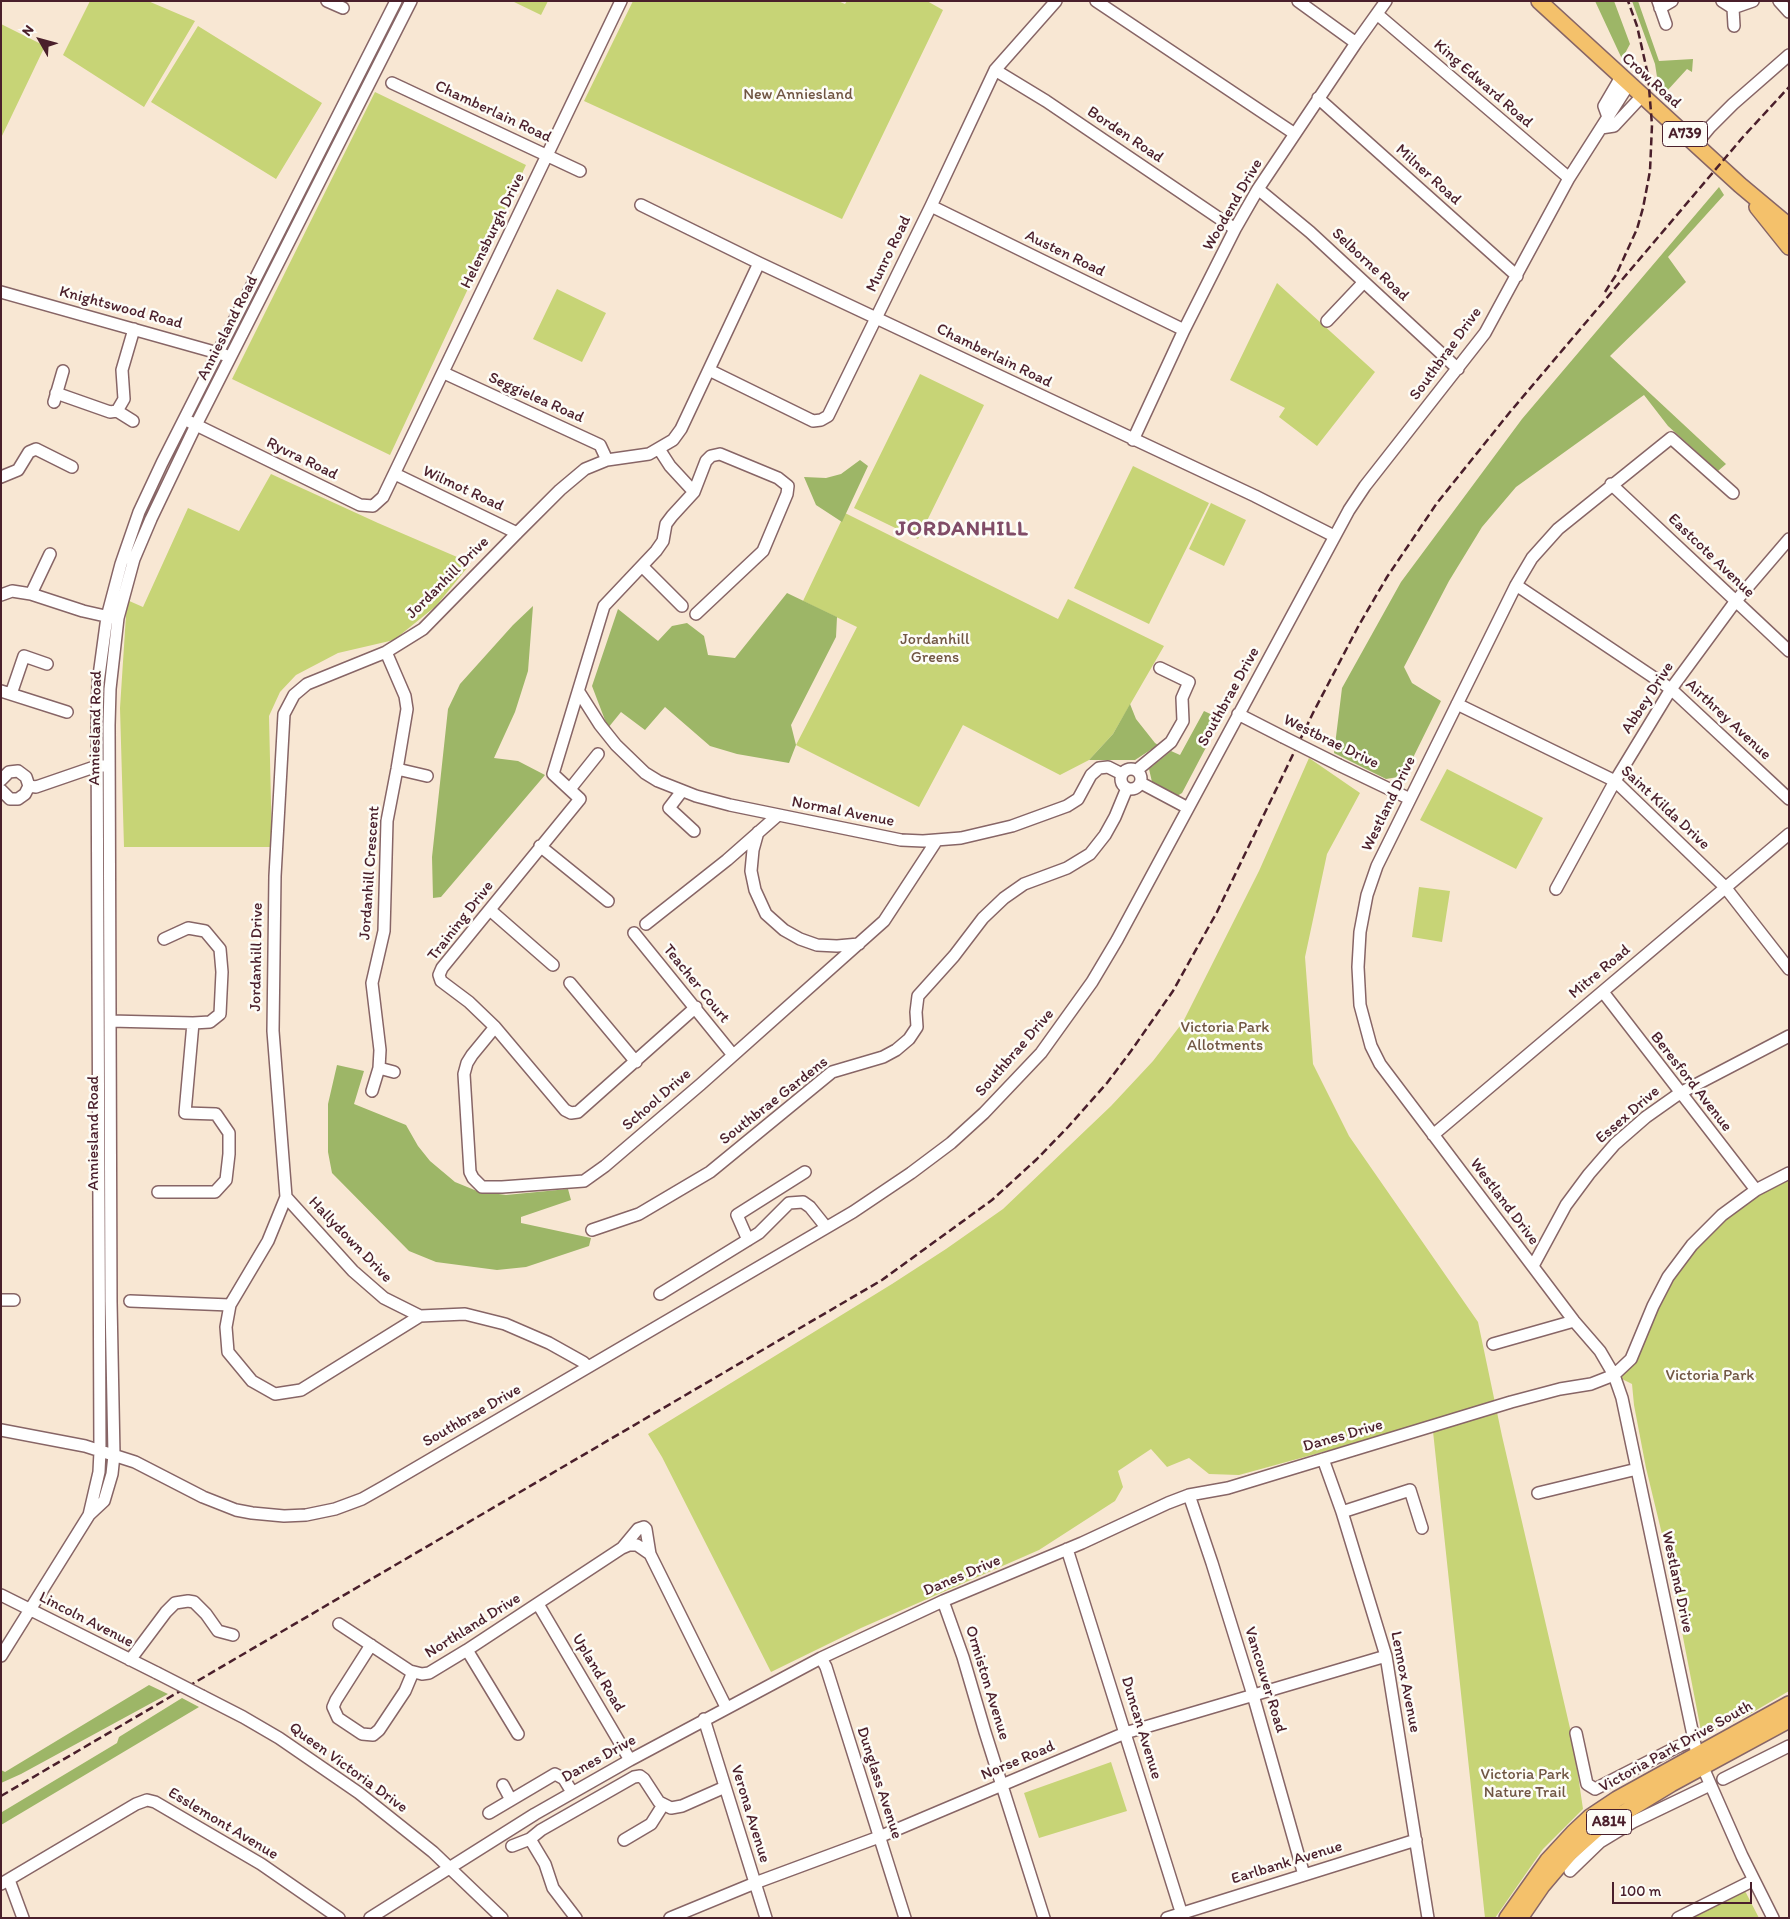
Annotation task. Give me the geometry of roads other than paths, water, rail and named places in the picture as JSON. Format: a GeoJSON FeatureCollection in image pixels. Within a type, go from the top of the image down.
{"type":"FeatureCollection","features":[{"type":"Feature","properties":{"kind":"main road","name":"Crow Road"},"geometry":{"type":"LineString","coordinates":[[1539,1],[1740,185],[1789,226]]}},
{"type":"Feature","properties":{"kind":"main road","name":"Crow Road"},"geometry":{"type":"LineString","coordinates":[[1740,185],[1789,246]]}},
{"type":"Feature","properties":{"kind":"main road","name":"Victoria Park Drive South"},"geometry":{"type":"LineString","coordinates":[[1508,1918],[1548,1860],[1590,1817],[1617,1799],[1789,1704]]}},
{"type":"Feature","properties":{"kind":"main road","name":"Victoria Park Drive South"},"geometry":{"type":"LineString","coordinates":[[1520,1918],[1542,1886],[1570,1853],[1598,1829],[1698,1754],[1789,1720]]}},
{"type":"Feature","properties":{"kind":"street"},"geometry":{"type":"LineString","coordinates":[[327,1],[342,8]]}},
{"type":"Feature","properties":{"kind":"street","name":"Anniesland Road"},"geometry":{"type":"LineString","coordinates":[[89,1515],[99,1472],[100,1451],[98,683],[113,617],[121,564],[139,512],[184,419],[396,1]]}},
{"type":"Feature","properties":{"kind":"street","name":"Anniesland Road"},"geometry":{"type":"LineString","coordinates":[[1,1656],[89,1515],[104,1501],[112,1474],[114,1455],[111,1302],[110,689],[113,617],[151,519],[196,425],[411,1]]}},
{"type":"Feature","properties":{"kind":"street","name":"Helensburgh Drive"},"geometry":{"type":"LineString","coordinates":[[395,474],[621,1]]}},
{"type":"Feature","properties":{"kind":"street","name":"Munro Road"},"geometry":{"type":"LineString","coordinates":[[708,370],[813,421],[821,420],[828,416],[995,70],[1056,1]]}},
{"type":"Feature","properties":{"kind":"street"},"geometry":{"type":"LineString","coordinates":[[1096,1],[1295,134]]}},
{"type":"Feature","properties":{"kind":"street"},"geometry":{"type":"LineString","coordinates":[[1298,1],[1356,43]]}},
{"type":"Feature","properties":{"kind":"street","name":"Woodend Drive"},"geometry":{"type":"LineString","coordinates":[[1133,440],[1184,330],[1235,229],[1258,189],[1318,98],[1386,1]]}},
{"type":"Feature","properties":{"kind":"street"},"geometry":{"type":"LineString","coordinates":[[1666,24],[1659,5],[1672,1]]}},
{"type":"Feature","properties":{"kind":"street"},"geometry":{"type":"LineString","coordinates":[[1722,1],[1732,8],[1734,26]]}},
{"type":"Feature","properties":{"kind":"street"},"geometry":{"type":"LineString","coordinates":[[1732,8],[1753,1]]}},
{"type":"Feature","properties":{"kind":"street"},"geometry":{"type":"LineString","coordinates":[[1779,1],[1789,12]]}},
{"type":"Feature","properties":{"kind":"street","name":"King Edward Road"},"geometry":{"type":"LineString","coordinates":[[1377,14],[1569,178]]}},
{"type":"Feature","properties":{"kind":"street"},"geometry":{"type":"LineString","coordinates":[[1696,144],[1733,104],[1789,55]]}},
{"type":"Feature","properties":{"kind":"street","name":"Borden Road"},"geometry":{"type":"LineString","coordinates":[[995,70],[1046,101],[1235,229]]}},
{"type":"Feature","properties":{"kind":"street","name":"Southbrae Drive"},"geometry":{"type":"LineString","coordinates":[[1,1430],[85,1446],[114,1455],[146,1467],[203,1498],[236,1510],[284,1516],[322,1512],[362,1499],[891,1188],[938,1153],[984,1113],[1041,1053],[1078,1002],[1103,963],[1334,536],[1365,486],[1485,333],[1569,178],[1608,118],[1625,80]]}},
{"type":"Feature","properties":{"kind":"street","name":"Chamberlain Road"},"geometry":{"type":"LineString","coordinates":[[392,83],[580,171]]}},
{"type":"Feature","properties":{"kind":"street"},"geometry":{"type":"LineString","coordinates":[[1601,128],[1614,126],[1642,96]]}},
{"type":"Feature","properties":{"kind":"street","name":"Milner Road"},"geometry":{"type":"LineString","coordinates":[[1318,98],[1516,276]]}},
{"type":"Feature","properties":{"kind":"street","name":"Selborne Road"},"geometry":{"type":"LineString","coordinates":[[1258,189],[1306,228],[1363,283],[1458,369]]}},
{"type":"Feature","properties":{"kind":"street","name":"Chamberlain Road"},"geometry":{"type":"LineString","coordinates":[[641,205],[759,263],[1255,496],[1334,536]]}},
{"type":"Feature","properties":{"kind":"street","name":"Austen Road"},"geometry":{"type":"LineString","coordinates":[[931,206],[1184,330]]}},
{"type":"Feature","properties":{"kind":"street","name":"Jordanhill Drive"},"geometry":{"type":"LineString","coordinates":[[286,1197],[272,1031],[275,876],[284,714],[294,695],[307,684],[386,652],[423,629],[517,532],[560,490],[585,469],[607,460],[649,454],[673,440],[681,429],[759,263]]}},
{"type":"Feature","properties":{"kind":"street"},"geometry":{"type":"LineString","coordinates":[[1327,321],[1363,283]]}},
{"type":"Feature","properties":{"kind":"street","name":"Knightswood Road"},"geometry":{"type":"LineString","coordinates":[[1,292],[231,357]]}},
{"type":"Feature","properties":{"kind":"street"},"geometry":{"type":"LineString","coordinates":[[116,411],[124,400],[122,370],[134,329]]}},
{"type":"Feature","properties":{"kind":"street"},"geometry":{"type":"LineString","coordinates":[[63,371],[55,397],[110,412],[116,411],[133,421]]}},
{"type":"Feature","properties":{"kind":"street","name":"Seggielea Road"},"geometry":{"type":"LineString","coordinates":[[444,373],[600,445],[607,460]]}},
{"type":"Feature","properties":{"kind":"street","name":"Ryvra Road"},"geometry":{"type":"LineString","coordinates":[[184,419],[360,505],[373,506],[383,497],[395,474]]}},
{"type":"Feature","properties":{"kind":"street","name":"Westland Drive"},"geometry":{"type":"LineString","coordinates":[[1733,493],[1670,438],[1611,484],[1558,529],[1532,558],[1516,585],[1377,866],[1367,895],[1359,940],[1358,967],[1360,1005],[1371,1046],[1380,1064],[1574,1321],[1600,1352],[1614,1374],[1622,1398],[1655,1560],[1698,1754],[1710,1786],[1773,1918]]}},
{"type":"Feature","properties":{"kind":"street"},"geometry":{"type":"LineString","coordinates":[[1,477],[18,470],[29,452],[36,449],[72,467]]}},
{"type":"Feature","properties":{"kind":"street"},"geometry":{"type":"LineString","coordinates":[[660,449],[670,466],[694,492]]}},
{"type":"Feature","properties":{"kind":"street"},"geometry":{"type":"LineString","coordinates":[[598,754],[570,790],[553,774],[604,606],[656,551],[663,541],[666,524],[694,492],[706,460],[715,454],[720,454],[778,478],[788,486],[787,494],[763,551],[696,614]]}},
{"type":"Feature","properties":{"kind":"street","name":"Wilmot Road"},"geometry":{"type":"LineString","coordinates":[[395,474],[517,532]]}},
{"type":"Feature","properties":{"kind":"street","name":"Eastcote Avenue"},"geometry":{"type":"LineString","coordinates":[[1611,484],[1789,652]]}},
{"type":"Feature","properties":{"kind":"street","name":"Abbey Drive"},"geometry":{"type":"LineString","coordinates":[[1556,889],[1615,781],[1671,689],[1735,602],[1789,539]]}},
{"type":"Feature","properties":{"kind":"street"},"geometry":{"type":"LineString","coordinates":[[31,594],[50,554]]}},
{"type":"Feature","properties":{"kind":"street"},"geometry":{"type":"LineString","coordinates":[[642,566],[682,606]]}},
{"type":"Feature","properties":{"kind":"street","name":"Airthrey Avenue"},"geometry":{"type":"LineString","coordinates":[[1516,585],[1671,689],[1789,799]]}},
{"type":"Feature","properties":{"kind":"street"},"geometry":{"type":"LineString","coordinates":[[1,595],[12,591],[31,594],[113,617]]}},
{"type":"Feature","properties":{"kind":"street","name":"Jordanhill Crescent"},"geometry":{"type":"LineString","coordinates":[[372,1092],[379,1068],[380,1050],[372,983],[384,931],[386,821],[407,709],[405,696],[386,652]]}},
{"type":"Feature","properties":{"kind":"street"},"geometry":{"type":"LineString","coordinates":[[47,664],[24,656],[6,693],[67,712]]}},
{"type":"Feature","properties":{"kind":"street"},"geometry":{"type":"LineString","coordinates":[[1137,770],[1171,742],[1183,721],[1182,698],[1189,682],[1160,668]]}},
{"type":"Feature","properties":{"kind":"street","name":"Normal Avenue"},"geometry":{"type":"LineString","coordinates":[[579,692],[600,725],[616,745],[645,773],[658,781],[704,799],[777,816],[901,840],[961,838],[1012,826],[1067,806],[1078,799],[1091,775],[1099,768],[1108,767],[1122,774]]}},
{"type":"Feature","properties":{"kind":"street","name":"Saint Kilda Drive"},"geometry":{"type":"LineString","coordinates":[[1457,704],[1615,781],[1725,887],[1789,968]]}},
{"type":"Feature","properties":{"kind":"street","name":"Westbrae Drive"},"geometry":{"type":"LineString","coordinates":[[1238,714],[1410,799]]}},
{"type":"Feature","properties":{"kind":"street"},"geometry":{"type":"LineString","coordinates":[[29,786],[36,787],[97,766],[110,766]]}},
{"type":"Feature","properties":{"kind":"street"},"geometry":{"type":"LineString","coordinates":[[1130,768],[1137,770],[1142,778],[1141,784],[1133,789],[1127,788],[1121,780],[1122,774],[1130,768]]}},
{"type":"Feature","properties":{"kind":"street"},"geometry":{"type":"LineString","coordinates":[[397,769],[427,776]]}},
{"type":"Feature","properties":{"kind":"street"},"geometry":{"type":"LineString","coordinates":[[1,779],[9,772],[18,771],[26,777],[29,786]]}},
{"type":"Feature","properties":{"kind":"street"},"geometry":{"type":"LineString","coordinates":[[1141,784],[1188,808]]}},
{"type":"Feature","properties":{"kind":"street"},"geometry":{"type":"LineString","coordinates":[[4,798],[18,799],[22,797],[29,786]]}},
{"type":"Feature","properties":{"kind":"street","name":"Southbrae Gardens"},"geometry":{"type":"LineString","coordinates":[[592,1230],[639,1214],[710,1172],[832,1072],[883,1057],[910,1039],[917,1027],[918,996],[954,956],[983,918],[1004,898],[1024,884],[1067,868],[1090,854],[1105,835],[1127,788]]}},
{"type":"Feature","properties":{"kind":"street","name":"Training Drive"},"geometry":{"type":"LineString","coordinates":[[570,790],[580,798],[442,968],[441,981],[468,1002],[495,1027],[565,1110],[571,1113],[578,1112],[696,1008]]}},
{"type":"Feature","properties":{"kind":"street"},"geometry":{"type":"LineString","coordinates":[[682,791],[669,808],[694,830]]}},
{"type":"Feature","properties":{"kind":"street"},"geometry":{"type":"LineString","coordinates":[[646,924],[727,860],[777,816]]}},
{"type":"Feature","properties":{"kind":"street"},"geometry":{"type":"LineString","coordinates":[[758,832],[753,850],[752,871],[755,890],[766,914],[784,930],[816,945],[859,944]]}},
{"type":"Feature","properties":{"kind":"street","name":"Mitre Road"},"geometry":{"type":"LineString","coordinates":[[1433,1135],[1789,834]]}},
{"type":"Feature","properties":{"kind":"street","name":"School Drive"},"geometry":{"type":"LineString","coordinates":[[495,1027],[472,1055],[467,1063],[464,1074],[470,1172],[473,1178],[482,1187],[584,1181],[605,1166],[884,921],[914,878],[937,840]]}},
{"type":"Feature","properties":{"kind":"street"},"geometry":{"type":"LineString","coordinates":[[540,846],[608,901]]}},
{"type":"Feature","properties":{"kind":"street"},"geometry":{"type":"LineString","coordinates":[[490,910],[553,964]]}},
{"type":"Feature","properties":{"kind":"street"},"geometry":{"type":"LineString","coordinates":[[110,1021],[193,1024],[210,1022],[220,1014],[222,972],[220,949],[206,930],[188,928],[164,940]]}},
{"type":"Feature","properties":{"kind":"street","name":"Teacher Court"},"geometry":{"type":"LineString","coordinates":[[634,933],[733,1055]]}},
{"type":"Feature","properties":{"kind":"street"},"geometry":{"type":"LineString","coordinates":[[570,983],[636,1062]]}},
{"type":"Feature","properties":{"kind":"street","name":"Beresford Avenue"},"geometry":{"type":"LineString","coordinates":[[1603,992],[1756,1190]]}},
{"type":"Feature","properties":{"kind":"street"},"geometry":{"type":"LineString","coordinates":[[158,1192],[215,1192],[226,1180],[229,1154],[228,1133],[216,1114],[185,1113],[193,1024]]}},
{"type":"Feature","properties":{"kind":"street","name":"Essex Drive"},"geometry":{"type":"LineString","coordinates":[[1533,1266],[1560,1214],[1589,1174],[1615,1144],[1646,1117],[1680,1093],[1789,1036]]}},
{"type":"Feature","properties":{"kind":"street"},"geometry":{"type":"LineString","coordinates":[[379,1068],[394,1072]]}},
{"type":"Feature","properties":{"kind":"street"},"geometry":{"type":"LineString","coordinates":[[99,1108],[111,1107]]}},
{"type":"Feature","properties":{"kind":"street"},"geometry":{"type":"LineString","coordinates":[[748,1240],[737,1215],[805,1172]]}},
{"type":"Feature","properties":{"kind":"street","name":"Danes Drive"},"geometry":{"type":"LineString","coordinates":[[370,1918],[572,1792],[726,1707],[821,1658],[943,1601],[1189,1495],[1228,1488],[1511,1402],[1560,1389],[1591,1384],[1614,1374],[1632,1359],[1653,1306],[1668,1277],[1692,1244],[1722,1215],[1756,1190],[1789,1173]]}},
{"type":"Feature","properties":{"kind":"street"},"geometry":{"type":"LineString","coordinates":[[286,1197],[268,1242],[230,1305],[226,1327],[228,1352],[252,1381],[275,1394],[301,1390],[420,1316]]}},
{"type":"Feature","properties":{"kind":"street","name":"Hallydown Drive"},"geometry":{"type":"LineString","coordinates":[[286,1197],[353,1270],[384,1298],[420,1316],[465,1314],[505,1324],[549,1343],[583,1362],[588,1367]]}},
{"type":"Feature","properties":{"kind":"street"},"geometry":{"type":"LineString","coordinates":[[660,1294],[759,1233],[789,1203],[803,1202],[810,1207],[826,1227]]}},
{"type":"Feature","properties":{"kind":"street"},"geometry":{"type":"LineString","coordinates":[[1,1300],[14,1300]]}},
{"type":"Feature","properties":{"kind":"street"},"geometry":{"type":"LineString","coordinates":[[130,1301],[230,1305]]}},
{"type":"Feature","properties":{"kind":"street"},"geometry":{"type":"LineString","coordinates":[[1493,1344],[1574,1321]]}},
{"type":"Feature","properties":{"kind":"street","name":"Lennox Avenue"},"geometry":{"type":"LineString","coordinates":[[1323,1459],[1342,1512],[1386,1656],[1428,1918]]}},
{"type":"Feature","properties":{"kind":"street"},"geometry":{"type":"LineString","coordinates":[[1538,1493],[1637,1469]]}},
{"type":"Feature","properties":{"kind":"street"},"geometry":{"type":"LineString","coordinates":[[1342,1512],[1410,1490],[1422,1528]]}},
{"type":"Feature","properties":{"kind":"street","name":"Vancouver Road"},"geometry":{"type":"LineString","coordinates":[[1189,1495],[1253,1695],[1304,1875]]}},
{"type":"Feature","properties":{"kind":"street","name":"Northland Drive"},"geometry":{"type":"LineString","coordinates":[[339,1624],[413,1672],[429,1673],[468,1650],[622,1548],[638,1529],[644,1527],[646,1529],[650,1554],[726,1707]]}},
{"type":"Feature","properties":{"kind":"street"},"geometry":{"type":"LineString","coordinates":[[622,1548],[630,1545],[637,1546],[650,1554]]}},
{"type":"Feature","properties":{"kind":"street","name":"Duncan Avenue"},"geometry":{"type":"LineString","coordinates":[[1067,1549],[1182,1916]]}},
{"type":"Feature","properties":{"kind":"street","name":"Lincoln Avenue"},"geometry":{"type":"LineString","coordinates":[[1,1595],[157,1673]]}},
{"type":"Feature","properties":{"kind":"street","name":"Ormiston Avenue"},"geometry":{"type":"LineString","coordinates":[[943,1601],[963,1657],[1044,1918]]}},
{"type":"Feature","properties":{"kind":"street"},"geometry":{"type":"LineString","coordinates":[[130,1660],[175,1603],[194,1602],[206,1614],[218,1632],[233,1634]]}},
{"type":"Feature","properties":{"kind":"street","name":"Upland Road"},"geometry":{"type":"LineString","coordinates":[[538,1604],[630,1760]]}},
{"type":"Feature","properties":{"kind":"street"},"geometry":{"type":"LineString","coordinates":[[371,1645],[336,1700],[333,1708],[338,1718],[362,1734],[373,1735],[379,1730],[405,1691],[413,1672]]}},
{"type":"Feature","properties":{"kind":"street"},"geometry":{"type":"LineString","coordinates":[[468,1650],[518,1734]]}},
{"type":"Feature","properties":{"kind":"street","name":"Norse Road"},"geometry":{"type":"LineString","coordinates":[[670,1918],[755,1883],[879,1837],[1125,1733],[1386,1656]]}},
{"type":"Feature","properties":{"kind":"street","name":"Dunglass Avenue"},"geometry":{"type":"LineString","coordinates":[[821,1658],[826,1667],[905,1918]]}},
{"type":"Feature","properties":{"kind":"street","name":"Queen Victoria Drive"},"geometry":{"type":"LineString","coordinates":[[157,1673],[255,1724],[325,1768],[389,1816],[450,1867],[502,1918]]}},
{"type":"Feature","properties":{"kind":"street","name":"Verona Avenue"},"geometry":{"type":"LineString","coordinates":[[704,1719],[766,1918]]}},
{"type":"Feature","properties":{"kind":"street","name":"Victoria Park Drive South"},"geometry":{"type":"LineString","coordinates":[[1576,1733],[1588,1784],[1595,1788],[1677,1747],[1698,1754]]}},
{"type":"Feature","properties":{"kind":"street"},"geometry":{"type":"LineString","coordinates":[[1723,1779],[1789,1746]]}},
{"type":"Feature","properties":{"kind":"street"},"geometry":{"type":"LineString","coordinates":[[489,1813],[555,1774],[564,1779],[572,1792]]}},
{"type":"Feature","properties":{"kind":"street"},"geometry":{"type":"LineString","coordinates":[[512,1846],[530,1839],[541,1830],[634,1776],[640,1776],[644,1779],[657,1800],[670,1808],[678,1807],[725,1787]]}},
{"type":"Feature","properties":{"kind":"street"},"geometry":{"type":"LineString","coordinates":[[503,1786],[512,1800]]}},
{"type":"Feature","properties":{"kind":"street"},"geometry":{"type":"LineString","coordinates":[[1576,1868],[1600,1842],[1625,1827],[1710,1786]]}},
{"type":"Feature","properties":{"kind":"street","name":"Esslemont Avenue"},"geometry":{"type":"LineString","coordinates":[[5,1882],[136,1804],[147,1800],[155,1802],[266,1868],[339,1918]]}},
{"type":"Feature","properties":{"kind":"street"},"geometry":{"type":"LineString","coordinates":[[624,1840],[651,1824],[663,1805]]}},
{"type":"Feature","properties":{"kind":"street"},"geometry":{"type":"LineString","coordinates":[[530,1839],[544,1864],[553,1888],[576,1918]]}},
{"type":"Feature","properties":{"kind":"street","name":"Earlbank Avenue"},"geometry":{"type":"LineString","coordinates":[[1167,1918],[1182,1916],[1416,1840]]}},
{"type":"Feature","properties":{"kind":"street"},"geometry":{"type":"LineString","coordinates":[[1678,1918],[1754,1880]]}},
{"type":"Feature","properties":{"kind":"street"},"geometry":{"type":"LineString","coordinates":[[5,1882],[23,1918]]}},
{"type":"Feature","properties":{"kind":"railway"},"geometry":{"type":"LineString","coordinates":[[1605,292],[1616,275],[1637,229],[1650,171],[1652,125],[1648,75],[1637,26],[1628,1]]}},
{"type":"Feature","properties":{"kind":"railway"},"geometry":{"type":"LineString","coordinates":[[1,1796],[882,1280],[992,1200],[1037,1159],[1107,1083],[1173,991],[1217,912],[1313,713],[1359,625],[1387,577],[1437,503],[1510,412],[1743,137],[1789,87]]}},
{"type":"Feature","properties":{"kind":"district","name":"JORDANHILL"},"geometry":{"type":"Point","coordinates":[962,530]}},
{"type":"Feature","properties":{"kind":"park label","name":"New Anniesland"},"geometry":{"type":"Point","coordinates":[798,95]}},
{"type":"Feature","properties":{"kind":"park label","name":"Jordanhill Greens"},"geometry":{"type":"Point","coordinates":[935,649]}},
{"type":"Feature","properties":{"kind":"park label","name":"Victoria Park Allotments"},"geometry":{"type":"Point","coordinates":[1225,1037]}},
{"type":"Feature","properties":{"kind":"park label","name":"Victoria Park"},"geometry":{"type":"Point","coordinates":[1710,1376]}},
{"type":"Feature","properties":{"kind":"park label","name":"Victoria Park Nature Trail"},"geometry":{"type":"Point","coordinates":[1525,1784]}}]}
